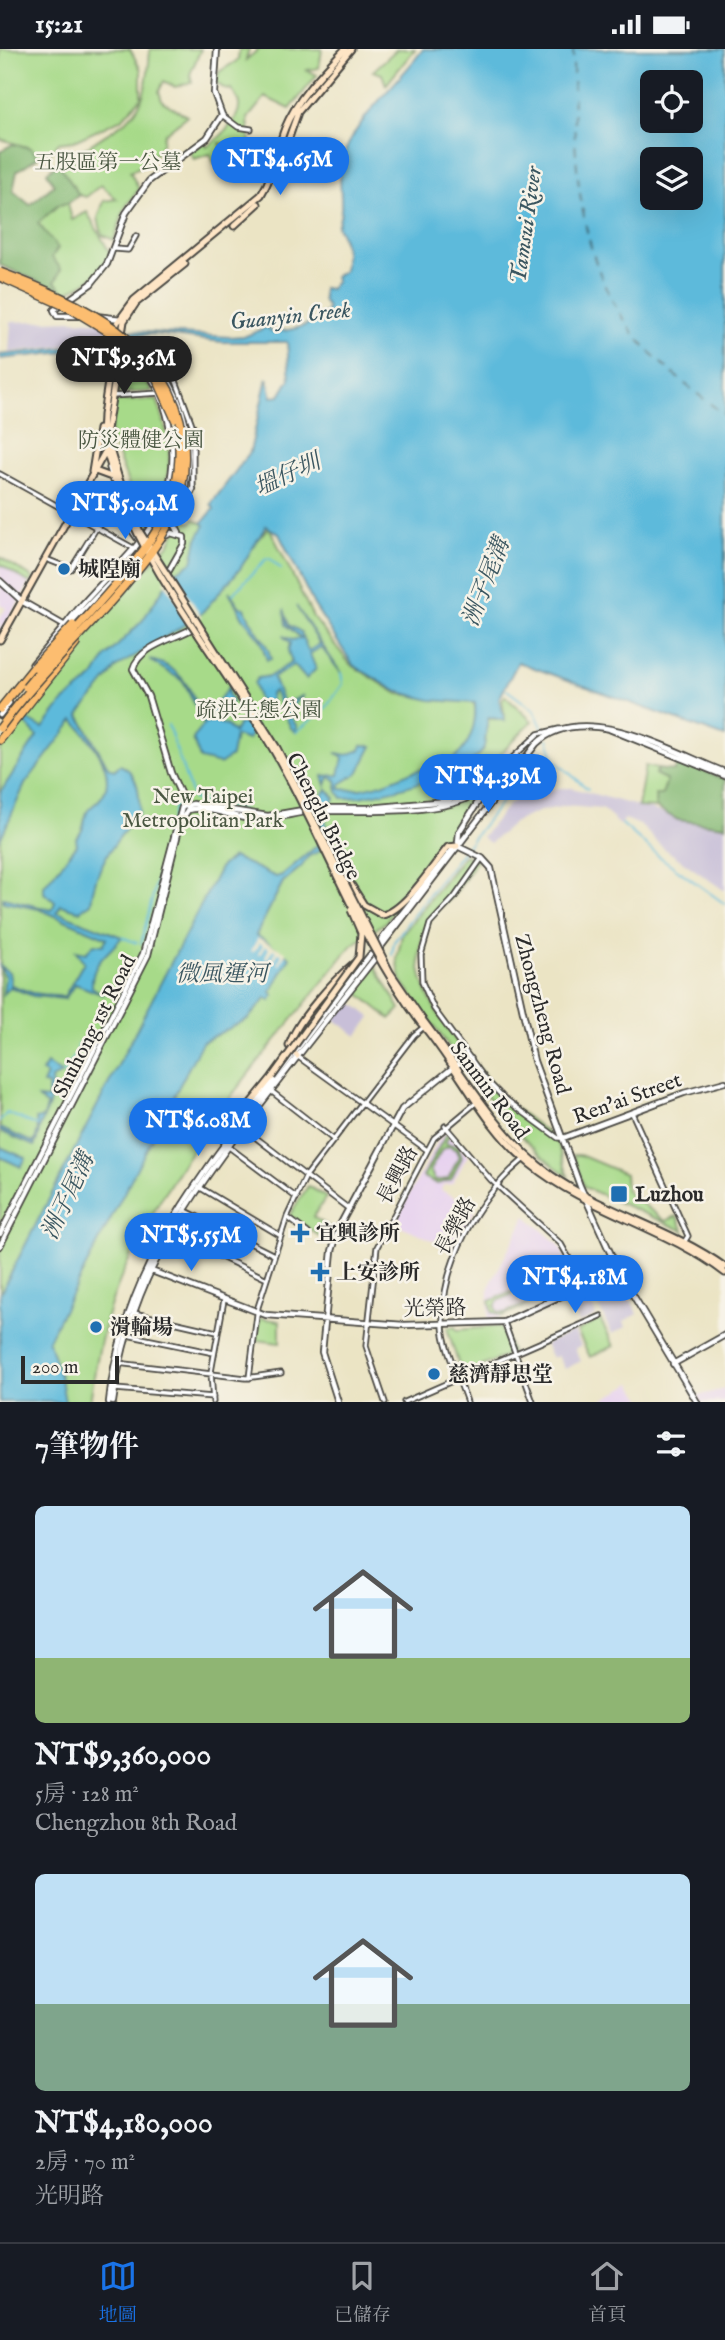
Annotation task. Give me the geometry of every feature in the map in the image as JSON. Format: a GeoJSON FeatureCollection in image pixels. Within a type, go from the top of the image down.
{"type":"FeatureCollection","features":[{"type":"Feature","properties":{"kind":"highway"},"geometry":{"type":"LineString","coordinates":[[0,275],[71,309],[130,345],[156,377],[169,403],[177,425],[180,453],[172,504],[148,547],[0,721]]}},
{"type":"Feature","properties":{"kind":"highway"},"geometry":{"type":"LineString","coordinates":[[0,275],[90,313],[130,339],[160,373],[176,408],[186,456],[179,500],[152,551],[0,740]]}},
{"type":"Feature","properties":{"kind":"highway"},"geometry":{"type":"LineString","coordinates":[[0,708],[34,667],[107,594]]}},
{"type":"Feature","properties":{"kind":"highway"},"geometry":{"type":"LineString","coordinates":[[0,730],[42,675],[99,614]]}},
{"type":"Feature","properties":{"kind":"main road"},"geometry":{"type":"LineString","coordinates":[[0,640],[107,449],[110,397],[121,319],[134,300],[261,195],[272,175],[282,137],[295,109],[345,49]]}},
{"type":"Feature","properties":{"kind":"main road"},"geometry":{"type":"LineString","coordinates":[[121,319],[141,299],[262,199],[275,177],[298,112],[351,49]]}},
{"type":"Feature","properties":{"kind":"main road"},"geometry":{"type":"LineString","coordinates":[[91,478],[116,350]]}},
{"type":"Feature","properties":{"kind":"main road"},"geometry":{"type":"LineString","coordinates":[[95,471],[114,478],[102,438],[104,401]]}},
{"type":"Feature","properties":{"kind":"main road","name":"Chenglu Bridge"},"geometry":{"type":"LineString","coordinates":[[114,478],[137,535],[272,747],[381,964],[423,1023]]}},
{"type":"Feature","properties":{"kind":"main road","name":"Chenglu Bridge"},"geometry":{"type":"LineString","coordinates":[[114,478],[140,532],[271,737],[390,972],[423,1023]]}},
{"type":"Feature","properties":{"kind":"main road"},"geometry":{"type":"LineString","coordinates":[[334,858],[364,905],[376,913],[393,912],[448,847],[457,846]]}},
{"type":"Feature","properties":{"kind":"main road"},"geometry":{"type":"LineString","coordinates":[[233,1132],[240,1125],[240,1115],[272,1077],[360,953],[360,933],[327,853]]}},
{"type":"Feature","properties":{"kind":"main road"},"geometry":{"type":"LineString","coordinates":[[295,1055],[289,1046],[290,1041],[334,983],[356,961]]}},
{"type":"Feature","properties":{"kind":"main road","name":"Sanmin Road"},"geometry":{"type":"LineString","coordinates":[[423,1023],[504,1132],[525,1154],[584,1197]]}},
{"type":"Feature","properties":{"kind":"main road","name":"Sanmin Road"},"geometry":{"type":"LineString","coordinates":[[454,1066],[477,1102],[524,1159],[553,1181],[684,1243],[725,1267]]}},
{"type":"Feature","properties":{"kind":"main road","name":"Sanmin Road"},"geometry":{"type":"LineString","coordinates":[[684,1243],[725,1273]]}},
{"type":"Feature","properties":{"kind":"street"},"geometry":{"type":"LineString","coordinates":[[217,49],[215,93],[222,115],[238,127],[251,129]]}},
{"type":"Feature","properties":{"kind":"street"},"geometry":{"type":"LineString","coordinates":[[121,319],[54,314],[56,307],[91,284],[115,249],[126,213],[149,181],[207,138],[222,115]]}},
{"type":"Feature","properties":{"kind":"street"},"geometry":{"type":"LineString","coordinates":[[115,249],[128,250],[136,236]]}},
{"type":"Feature","properties":{"kind":"street"},"geometry":{"type":"LineString","coordinates":[[116,350],[153,358],[178,392],[187,434],[189,471],[182,499],[165,531],[150,544]]}},
{"type":"Feature","properties":{"kind":"street"},"geometry":{"type":"LineString","coordinates":[[0,715],[66,626],[139,548],[161,511],[172,474],[169,424],[160,393],[139,362],[116,350]]}},
{"type":"Feature","properties":{"kind":"street"},"geometry":{"type":"LineString","coordinates":[[168,359],[194,437],[193,489],[175,525],[184,537],[184,544],[167,571],[168,581],[195,622],[193,629],[145,652],[133,669],[148,696],[171,773],[186,807],[269,819],[314,810],[388,811],[446,805],[467,798],[538,734],[576,725],[609,729],[725,774]]}},
{"type":"Feature","properties":{"kind":"street"},"geometry":{"type":"LineString","coordinates":[[110,397],[178,392]]}},
{"type":"Feature","properties":{"kind":"street"},"geometry":{"type":"LineString","coordinates":[[112,465],[150,544]]}},
{"type":"Feature","properties":{"kind":"street"},"geometry":{"type":"LineString","coordinates":[[0,474],[69,514],[139,548]]}},
{"type":"Feature","properties":{"kind":"street"},"geometry":{"type":"LineString","coordinates":[[114,478],[127,524],[139,548]]}},
{"type":"Feature","properties":{"kind":"street"},"geometry":{"type":"LineString","coordinates":[[46,559],[71,569],[97,527]]}},
{"type":"Feature","properties":{"kind":"street"},"geometry":{"type":"LineString","coordinates":[[0,708],[116,565],[139,548],[171,533],[180,534]]}},
{"type":"Feature","properties":{"kind":"street"},"geometry":{"type":"LineString","coordinates":[[0,581],[23,602],[66,626]]}},
{"type":"Feature","properties":{"kind":"street"},"geometry":{"type":"LineString","coordinates":[[0,730],[43,676],[66,626]]}},
{"type":"Feature","properties":{"kind":"street"},"geometry":{"type":"LineString","coordinates":[[379,946],[540,740],[557,730]]}},
{"type":"Feature","properties":{"kind":"street"},"geometry":{"type":"LineString","coordinates":[[457,846],[459,832],[485,791],[481,787]]}},
{"type":"Feature","properties":{"kind":"street","name":"Shuhong 1st Road"},"geometry":{"type":"LineString","coordinates":[[0,1234],[143,954],[177,817],[186,807]]}},
{"type":"Feature","properties":{"kind":"street","name":"Shuhong 1st Road"},"geometry":{"type":"LineString","coordinates":[[0,1246],[148,955],[186,807]]}},
{"type":"Feature","properties":{"kind":"street"},"geometry":{"type":"LineString","coordinates":[[457,846],[482,858]]}},
{"type":"Feature","properties":{"kind":"street","name":"Ren'ai Street"},"geometry":{"type":"LineString","coordinates":[[482,858],[454,898],[430,924],[421,955],[422,982],[434,1009],[504,1098],[558,1138],[563,1138],[684,1093],[725,1082]]}},
{"type":"Feature","properties":{"kind":"street","name":"Zhongzheng Road"},"geometry":{"type":"LineString","coordinates":[[482,858],[494,879],[534,1061],[584,1197],[618,1270],[697,1402]]}},
{"type":"Feature","properties":{"kind":"street"},"geometry":{"type":"LineString","coordinates":[[197,1185],[229,1147],[240,1125],[372,956]]}},
{"type":"Feature","properties":{"kind":"street"},"geometry":{"type":"LineString","coordinates":[[249,1378],[257,1313],[287,1217],[306,1176],[423,1023]]}},
{"type":"Feature","properties":{"kind":"street"},"geometry":{"type":"LineString","coordinates":[[240,1125],[271,1091],[295,1055]]}},
{"type":"Feature","properties":{"kind":"street"},"geometry":{"type":"LineString","coordinates":[[295,1055],[362,1106],[427,1150]]}},
{"type":"Feature","properties":{"kind":"street"},"geometry":{"type":"LineString","coordinates":[[338,1402],[322,1352],[334,1244],[349,1209],[412,1099],[454,1066],[471,1059]]}},
{"type":"Feature","properties":{"kind":"street"},"geometry":{"type":"LineString","coordinates":[[271,1091],[334,1140]]}},
{"type":"Feature","properties":{"kind":"street","name":"長興路"},"geometry":{"type":"LineString","coordinates":[[384,1402],[368,1358],[367,1324],[377,1247],[427,1150],[445,1126],[477,1102]]}},
{"type":"Feature","properties":{"kind":"street"},"geometry":{"type":"LineString","coordinates":[[632,1113],[688,1236],[684,1243]]}},
{"type":"Feature","properties":{"kind":"street"},"geometry":{"type":"LineString","coordinates":[[240,1125],[349,1209]]}},
{"type":"Feature","properties":{"kind":"street"},"geometry":{"type":"LineString","coordinates":[[445,1126],[496,1184],[561,1244],[585,1287]]}},
{"type":"Feature","properties":{"kind":"street"},"geometry":{"type":"LineString","coordinates":[[111,1402],[128,1312],[181,1208],[233,1132]]}},
{"type":"Feature","properties":{"kind":"street"},"geometry":{"type":"LineString","coordinates":[[229,1147],[297,1198]]}},
{"type":"Feature","properties":{"kind":"street","name":"長樂路"},"geometry":{"type":"LineString","coordinates":[[467,1402],[443,1324],[447,1274],[496,1184],[524,1159]]}},
{"type":"Feature","properties":{"kind":"street"},"geometry":{"type":"LineString","coordinates":[[197,1185],[281,1236]]}},
{"type":"Feature","properties":{"kind":"street"},"geometry":{"type":"LineString","coordinates":[[111,1402],[117,1363],[148,1269],[181,1208]]}},
{"type":"Feature","properties":{"kind":"street"},"geometry":{"type":"LineString","coordinates":[[181,1208],[275,1255]]}},
{"type":"Feature","properties":{"kind":"street"},"geometry":{"type":"LineString","coordinates":[[287,1217],[308,1233]]}},
{"type":"Feature","properties":{"kind":"street"},"geometry":{"type":"LineString","coordinates":[[169,1232],[267,1279]]}},
{"type":"Feature","properties":{"kind":"street","name":"光榮路"},"geometry":{"type":"LineString","coordinates":[[148,1269],[257,1313],[284,1318],[367,1324],[504,1322],[618,1270]]}},
{"type":"Feature","properties":{"kind":"street"},"geometry":{"type":"LineString","coordinates":[[115,1389],[213,1400],[211,1372],[224,1300]]}},
{"type":"Feature","properties":{"kind":"street"},"geometry":{"type":"LineString","coordinates":[[133,1313],[217,1332]]}},
{"type":"Feature","properties":{"kind":"street"},"geometry":{"type":"LineString","coordinates":[[404,1402],[601,1317]]}},
{"type":"Feature","properties":{"kind":"street"},"geometry":{"type":"LineString","coordinates":[[504,1322],[533,1402]]}},
{"type":"Feature","properties":{"kind":"street"},"geometry":{"type":"LineString","coordinates":[[127,1335],[214,1353]]}},
{"type":"Feature","properties":{"kind":"street"},"geometry":{"type":"LineString","coordinates":[[673,1364],[725,1335]]}},
{"type":"Feature","properties":{"kind":"street"},"geometry":{"type":"LineString","coordinates":[[117,1363],[249,1378],[281,1373]]}},
{"type":"Feature","properties":{"kind":"shaded area"},"geometry":{"type":"Polygon","coordinates":[[[11,322],[110,322],[109,336],[61,346],[9,352],[11,322]]]}},
{"type":"Feature","properties":{"kind":"shaded area"},"geometry":{"type":"Polygon","coordinates":[[[0,564],[29,584],[0,634],[0,617],[6,608],[0,604],[0,564]]]}},
{"type":"Feature","properties":{"kind":"shaded area"},"geometry":{"type":"Polygon","coordinates":[[[572,788],[674,816],[725,820],[725,891],[662,847],[640,825],[625,819],[620,825],[602,809],[566,806],[540,811],[515,822],[490,843],[482,837],[510,803],[526,794],[572,788]]]}},
{"type":"Feature","properties":{"kind":"shaded area"},"geometry":{"type":"Polygon","coordinates":[[[346,998],[371,1017],[357,1036],[331,1017],[346,998]]]}},
{"type":"Feature","properties":{"kind":"shaded area"},"geometry":{"type":"Polygon","coordinates":[[[444,1130],[468,1155],[452,1184],[443,1185],[441,1190],[476,1208],[453,1249],[394,1223],[444,1130]]]}},
{"type":"Feature","properties":{"kind":"shaded area"},"geometry":{"type":"Polygon","coordinates":[[[526,1216],[559,1245],[578,1285],[499,1318],[488,1319],[489,1287],[526,1216]]]}},
{"type":"Feature","properties":{"kind":"shaded area"},"geometry":{"type":"Polygon","coordinates":[[[624,1287],[638,1314],[624,1321],[626,1327],[612,1334],[596,1301],[624,1287]]]}},
{"type":"Feature","properties":{"kind":"shaded area"},"geometry":{"type":"Polygon","coordinates":[[[591,1301],[596,1316],[579,1323],[573,1310],[591,1301]]]}},
{"type":"Feature","properties":{"kind":"shaded area"},"geometry":{"type":"Polygon","coordinates":[[[574,1331],[581,1346],[575,1348],[581,1361],[565,1369],[558,1356],[552,1358],[545,1344],[574,1331]]]}},
{"type":"Feature","properties":{"kind":"shaded area"},"geometry":{"type":"Polygon","coordinates":[[[632,1383],[644,1402],[599,1402],[632,1383]]]}},
{"type":"Feature","properties":{"kind":"shaded area"},"geometry":{"type":"Polygon","coordinates":[[[725,1389],[725,1402],[700,1402],[697,1396],[725,1389]]]}},
{"type":"Feature","properties":{"kind":"green space","name":"五股區第一公墓"},"geometry":{"type":"Polygon","coordinates":[[[0,49],[130,49],[141,70],[141,98],[122,119],[74,141],[58,143],[53,151],[38,157],[31,148],[0,139],[0,49]]]}},
{"type":"Feature","properties":{"kind":"green space","name":"五股區第一公墓"},"geometry":{"type":"Polygon","coordinates":[[[150,49],[201,49],[190,74],[192,82],[175,87],[164,81],[159,91],[162,101],[187,116],[164,134],[160,152],[151,155],[148,163],[130,172],[139,189],[125,208],[114,240],[102,235],[98,218],[104,201],[117,199],[101,185],[86,197],[79,195],[58,163],[62,159],[81,161],[80,152],[133,113],[145,90],[150,49]]]}},
{"type":"Feature","properties":{"kind":"green space","name":"五股區第一公墓"},"geometry":{"type":"Polygon","coordinates":[[[239,49],[249,49],[246,60],[259,49],[322,49],[319,68],[307,70],[317,75],[290,109],[265,97],[248,118],[250,147],[220,143],[228,159],[215,165],[210,154],[194,159],[190,152],[204,142],[207,147],[211,144],[228,129],[239,110],[238,101],[231,89],[227,90],[216,83],[219,72],[238,60],[239,49]]]}},
{"type":"Feature","properties":{"kind":"green space"},"geometry":{"type":"Polygon","coordinates":[[[397,49],[415,49],[386,85],[382,74],[373,71],[397,49]]]}},
{"type":"Feature","properties":{"kind":"green space"},"geometry":{"type":"Polygon","coordinates":[[[13,144],[31,148],[38,157],[17,171],[13,191],[30,205],[54,185],[47,172],[58,163],[79,195],[68,203],[58,205],[38,223],[58,248],[52,257],[61,269],[55,282],[65,293],[0,265],[0,151],[13,144]]]}},
{"type":"Feature","properties":{"kind":"green space","name":"五股區第一公墓"},"geometry":{"type":"Polygon","coordinates":[[[68,203],[72,220],[87,212],[110,253],[98,273],[65,293],[55,282],[59,275],[38,223],[58,205],[68,203]]]}},
{"type":"Feature","properties":{"kind":"green space"},"geometry":{"type":"Polygon","coordinates":[[[121,361],[133,363],[152,391],[117,393],[121,361]]]}},
{"type":"Feature","properties":{"kind":"green space","name":"防災體健公園"},"geometry":{"type":"Polygon","coordinates":[[[157,400],[167,436],[169,467],[162,498],[146,532],[110,434],[115,401],[157,400]]]}},
{"type":"Feature","properties":{"kind":"green space","name":"New Taipei Metropolitan Park"},"geometry":{"type":"Polygon","coordinates":[[[194,519],[209,527],[257,540],[269,527],[313,617],[350,664],[398,694],[474,702],[477,719],[505,719],[502,700],[505,696],[532,721],[489,766],[467,802],[471,801],[386,922],[351,946],[251,1071],[187,1158],[134,1249],[113,1298],[99,1350],[90,1402],[0,1402],[0,750],[27,709],[81,640],[170,543],[181,520],[191,523],[194,519]]]}},
{"type":"Feature","properties":{"kind":"green space"},"geometry":{"type":"Polygon","coordinates":[[[0,557],[33,578],[30,583],[0,564],[0,557]]]}},
{"type":"Feature","properties":{"kind":"green space"},"geometry":{"type":"Polygon","coordinates":[[[678,761],[725,779],[725,826],[678,820],[656,808],[655,795],[662,795],[667,780],[655,774],[658,769],[674,771],[678,761]]]}},
{"type":"Feature","properties":{"kind":"green space"},"geometry":{"type":"Polygon","coordinates":[[[645,766],[658,769],[655,774],[667,779],[662,795],[655,802],[656,808],[638,807],[645,766]]]}},
{"type":"Feature","properties":{"kind":"green space"},"geometry":{"type":"Polygon","coordinates":[[[465,855],[477,860],[453,896],[436,911],[425,930],[420,948],[420,966],[430,1000],[462,1049],[461,1053],[455,1055],[401,980],[397,959],[402,935],[465,855]]]}},
{"type":"Feature","properties":{"kind":"green space"},"geometry":{"type":"Polygon","coordinates":[[[375,965],[400,1009],[390,1019],[353,989],[375,965]]]}},
{"type":"Feature","properties":{"kind":"green space"},"geometry":{"type":"Polygon","coordinates":[[[471,1059],[503,1099],[557,1140],[568,1176],[537,1152],[497,1109],[461,1063],[471,1059]]]}},
{"type":"Feature","properties":{"kind":"green space"},"geometry":{"type":"Polygon","coordinates":[[[446,1134],[449,1136],[445,1143],[458,1146],[462,1157],[451,1180],[437,1184],[423,1177],[446,1134]],[[449,1146],[442,1149],[430,1170],[435,1181],[448,1179],[459,1157],[456,1150],[449,1146]]]}},
{"type":"Feature","properties":{"kind":"green space"},"geometry":{"type":"Polygon","coordinates":[[[573,1155],[580,1155],[625,1174],[626,1191],[665,1221],[677,1216],[684,1231],[584,1187],[573,1155]]]}},
{"type":"Feature","properties":{"kind":"green space"},"geometry":{"type":"Polygon","coordinates":[[[308,1186],[326,1197],[313,1217],[333,1229],[326,1240],[289,1216],[308,1186]]]}},
{"type":"Feature","properties":{"kind":"green space"},"geometry":{"type":"Polygon","coordinates":[[[532,1283],[528,1287],[535,1293],[533,1303],[502,1316],[492,1312],[490,1301],[532,1283]],[[523,1289],[498,1301],[495,1306],[497,1312],[504,1313],[531,1302],[531,1293],[523,1289]]]}},
{"type":"Feature","properties":{"kind":"green space"},"geometry":{"type":"Polygon","coordinates":[[[260,1318],[280,1321],[280,1343],[256,1340],[260,1318]]]}},
{"type":"Feature","properties":{"kind":"green space"},"geometry":{"type":"Polygon","coordinates":[[[600,1319],[614,1346],[590,1357],[577,1331],[600,1319]]]}},
{"type":"Feature","properties":{"kind":"green space"},"geometry":{"type":"Polygon","coordinates":[[[500,1326],[512,1353],[462,1375],[447,1328],[455,1327],[457,1330],[500,1326]]]}},
{"type":"Feature","properties":{"kind":"water"},"geometry":{"type":"Polygon","coordinates":[[[423,49],[725,49],[725,737],[518,662],[499,699],[505,721],[489,717],[483,750],[472,761],[415,784],[372,795],[342,798],[336,780],[329,777],[326,785],[323,776],[339,775],[343,758],[336,753],[347,755],[360,750],[362,745],[372,746],[358,773],[340,784],[340,789],[367,788],[413,771],[441,765],[450,761],[464,748],[472,732],[475,703],[430,700],[396,691],[353,665],[314,605],[279,534],[266,526],[240,569],[199,616],[117,667],[79,715],[108,767],[114,770],[120,765],[131,773],[137,785],[139,799],[139,813],[114,844],[102,865],[91,903],[80,911],[61,905],[57,912],[122,937],[94,971],[92,987],[104,995],[75,984],[65,999],[33,996],[10,987],[3,994],[5,977],[0,966],[9,972],[11,985],[33,993],[64,997],[84,962],[76,951],[86,953],[94,944],[103,945],[107,938],[39,909],[3,902],[3,898],[52,910],[55,902],[44,893],[44,886],[77,845],[76,838],[82,831],[87,812],[103,795],[107,784],[104,764],[99,754],[74,720],[25,784],[0,840],[0,793],[37,736],[23,721],[25,718],[43,728],[63,702],[94,677],[106,657],[142,621],[173,574],[192,562],[197,539],[205,525],[202,523],[214,509],[211,504],[250,452],[267,378],[272,397],[280,396],[290,379],[287,342],[223,342],[155,334],[137,335],[104,348],[0,359],[0,355],[71,347],[131,331],[246,336],[267,327],[272,332],[295,328],[318,319],[328,308],[323,301],[323,288],[330,289],[336,282],[335,276],[344,271],[345,247],[337,226],[341,210],[340,175],[343,157],[349,142],[368,114],[423,49]]]}},
{"type":"Feature","properties":{"kind":"water"},"geometry":{"type":"Polygon","coordinates":[[[229,591],[240,607],[245,608],[271,659],[267,660],[260,639],[243,618],[229,591]]]}},
{"type":"Feature","properties":{"kind":"water"},"geometry":{"type":"Polygon","coordinates":[[[296,606],[341,673],[321,647],[310,654],[316,669],[306,679],[294,665],[273,678],[284,705],[304,695],[287,711],[297,727],[296,732],[291,728],[274,691],[270,694],[271,701],[265,703],[258,699],[254,683],[258,678],[270,676],[292,662],[288,651],[290,643],[283,636],[292,640],[301,638],[286,625],[284,609],[289,625],[301,632],[308,651],[320,644],[296,606]]]}},
{"type":"Feature","properties":{"kind":"water"},"geometry":{"type":"Polygon","coordinates":[[[149,660],[161,663],[179,675],[191,692],[206,723],[210,722],[213,708],[230,685],[228,694],[232,703],[219,707],[213,721],[226,725],[234,733],[239,723],[255,726],[248,740],[235,736],[231,756],[220,764],[200,759],[193,739],[204,724],[183,681],[149,660]]]}},
{"type":"Feature","properties":{"kind":"water","name":"微風運河"},"geometry":{"type":"Polygon","coordinates":[[[327,789],[335,798],[325,810],[326,834],[320,851],[309,856],[301,867],[283,882],[256,935],[290,957],[271,992],[274,995],[270,1001],[266,998],[248,1019],[202,1042],[48,1340],[61,1379],[65,1402],[0,1402],[0,1294],[221,866],[233,857],[276,877],[282,875],[318,845],[321,825],[317,804],[327,789]]]}},
{"type":"Feature","properties":{"kind":"water"},"geometry":{"type":"Polygon","coordinates":[[[47,1064],[62,1074],[51,1079],[50,1102],[44,1116],[47,1106],[38,1098],[48,1099],[48,1085],[43,1084],[47,1075],[42,1072],[47,1064]]]}},
{"type":"Feature","properties":{"kind":"water"},"geometry":{"type":"Polygon","coordinates":[[[44,1117],[34,1146],[0,1131],[0,1128],[34,1143],[38,1131],[36,1119],[44,1117]]]}},
{"type":"Feature","properties":{"kind":"water"},"geometry":{"type":"Polygon","coordinates":[[[0,1147],[26,1158],[21,1167],[0,1157],[0,1147]]]}},
{"type":"Feature","properties":{"kind":"pier"},"geometry":{"type":"Polygon","coordinates":[[[172,570],[202,617],[192,624],[164,582],[172,570]]]}},
{"type":"Feature","properties":{"kind":"pier"},"geometry":{"type":"Polygon","coordinates":[[[258,938],[286,952],[280,965],[278,964],[282,954],[278,953],[274,962],[271,961],[276,951],[273,949],[267,959],[265,957],[269,948],[265,946],[260,955],[258,954],[263,945],[259,943],[254,952],[251,951],[258,938]]]}},
{"type":"Feature","properties":{"kind":"waterway"},"geometry":{"type":"LineString","coordinates":[[233,594],[266,559],[270,559],[281,569]]}},
{"type":"Feature","properties":{"kind":"waterway"},"geometry":{"type":"LineString","coordinates":[[296,732],[325,709],[343,684],[341,673]]}},
{"type":"Feature","properties":{"kind":"waterway"},"geometry":{"type":"LineString","coordinates":[[507,690],[534,710],[544,731]]}},
{"type":"Feature","properties":{"kind":"waterway"},"geometry":{"type":"LineString","coordinates":[[168,725],[193,799],[242,809]]}},
{"type":"Feature","properties":{"kind":"waterway"},"geometry":{"type":"LineString","coordinates":[[548,739],[555,761],[588,789]]}},
{"type":"Feature","properties":{"kind":"waterway","name":"洲子尾溝"},"geometry":{"type":"LineString","coordinates":[[392,955],[394,942],[409,921],[535,758],[552,753]]}},
{"type":"Feature","properties":{"kind":"waterway"},"geometry":{"type":"LineString","coordinates":[[141,944],[175,805]]}},
{"type":"Feature","properties":{"kind":"waterway"},"geometry":{"type":"LineString","coordinates":[[622,824],[656,854],[725,904]]}},
{"type":"Feature","properties":{"kind":"waterway"},"geometry":{"type":"LineString","coordinates":[[122,937],[137,943]]}},
{"type":"Feature","properties":{"kind":"waterway"},"geometry":{"type":"LineString","coordinates":[[62,1074],[78,1052],[78,1043]]}},
{"type":"Feature","properties":{"kind":"waterway"},"geometry":{"type":"LineString","coordinates":[[0,1121],[7,1113],[38,1126]]}},
{"type":"Feature","properties":{"kind":"ferry route"},"geometry":{"type":"LineString","coordinates":[[573,49],[574,125],[581,203],[601,276],[618,310],[640,341],[670,371],[725,415]]}},
{"type":"Feature","properties":{"kind":"place","name":"城隍廟"},"geometry":{"type":"Point","coordinates":[64,569]}},
{"type":"Feature","properties":{"kind":"place","name":"Luzhou"},"geometry":{"type":"Point","coordinates":[619,1194]}},
{"type":"Feature","properties":{"kind":"place","name":"宜興診所"},"geometry":{"type":"Point","coordinates":[300,1233]}},
{"type":"Feature","properties":{"kind":"place","name":"上安診所"},"geometry":{"type":"Point","coordinates":[320,1272]}},
{"type":"Feature","properties":{"kind":"place","name":"滑輪場"},"geometry":{"type":"Point","coordinates":[96,1327]}},
{"type":"Feature","properties":{"kind":"place","name":"慈濟靜思堂"},"geometry":{"type":"Point","coordinates":[434,1374]}},
{"type":"Feature","properties":{"kind":"water label","name":"Tamsui River"},"geometry":{"type":"Point","coordinates":[525,225]}},
{"type":"Feature","properties":{"kind":"water label","name":"Guanyin Creek"},"geometry":{"type":"Point","coordinates":[290,315]}},
{"type":"Feature","properties":{"kind":"water label","name":"塭仔圳"},"geometry":{"type":"Point","coordinates":[287,474]}},
{"type":"Feature","properties":{"kind":"park label","name":"疏洪生態公園"},"geometry":{"type":"Point","coordinates":[259,710]}}]}
